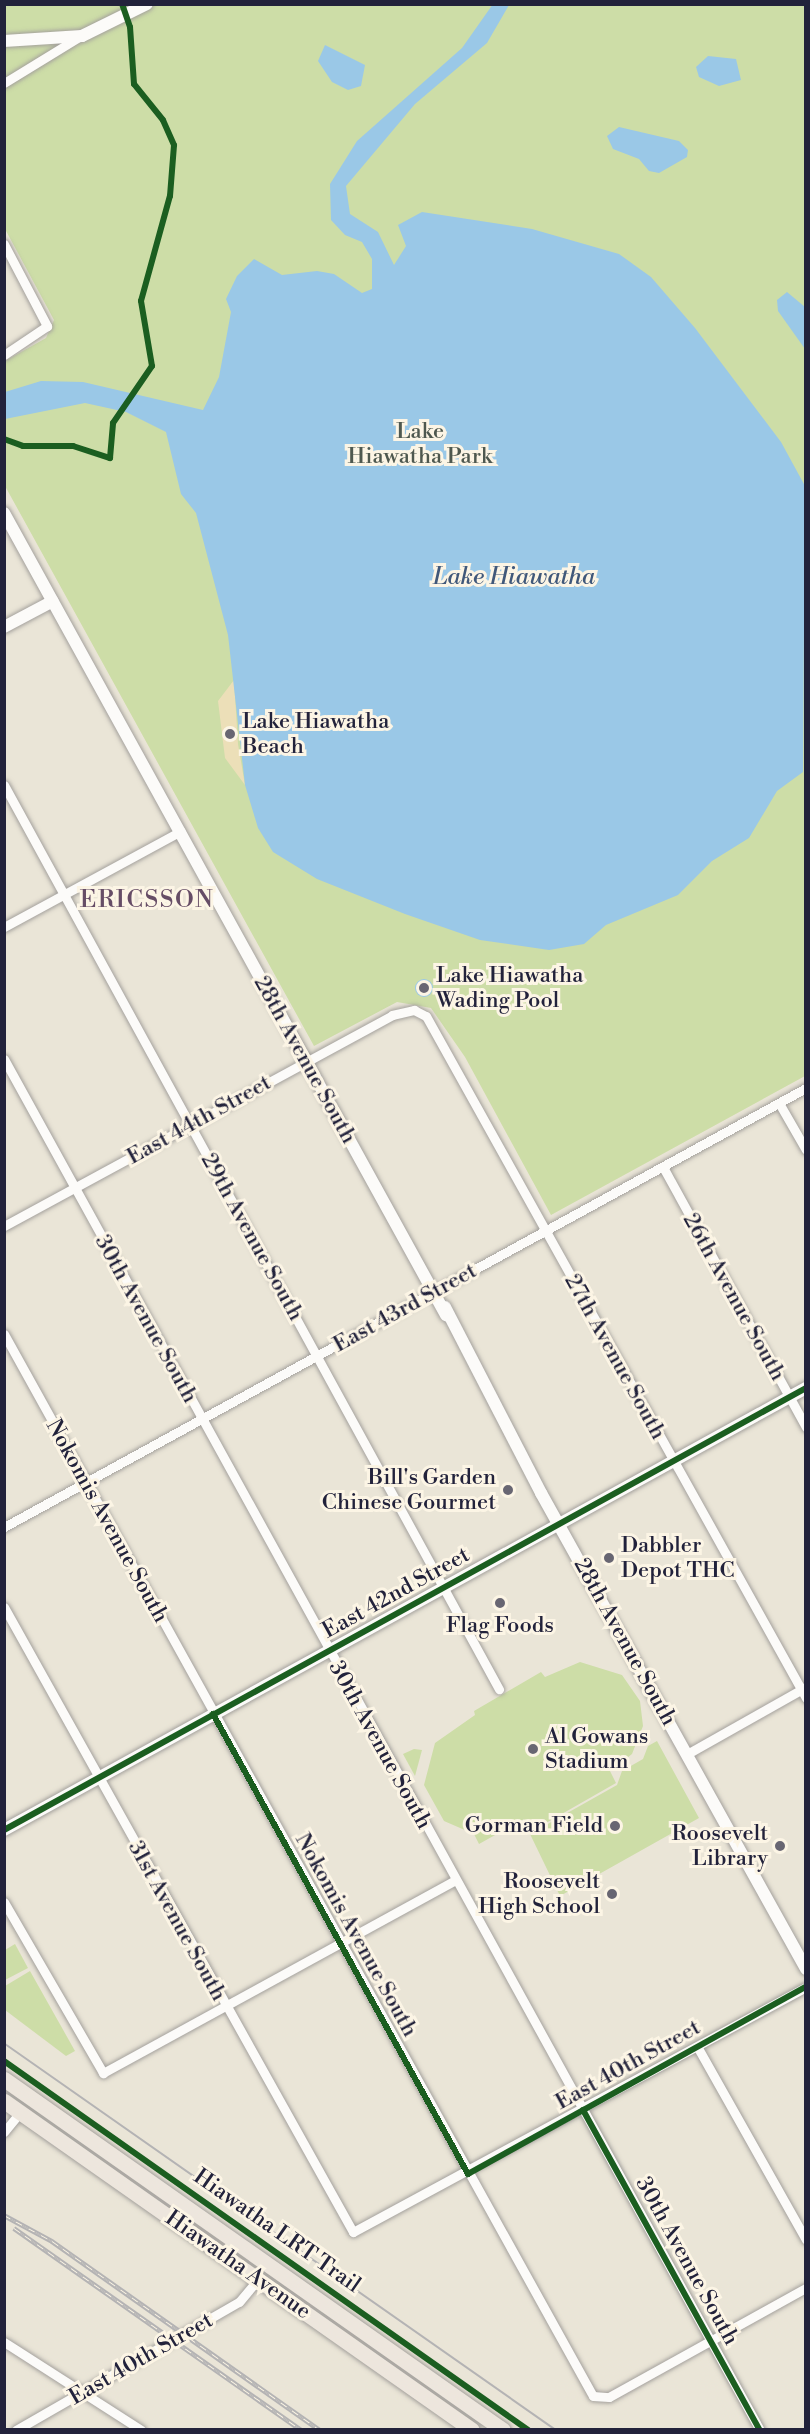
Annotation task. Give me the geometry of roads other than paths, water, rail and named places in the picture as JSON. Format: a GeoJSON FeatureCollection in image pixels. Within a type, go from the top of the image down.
{"type":"FeatureCollection","features":[{"type":"Feature","properties":{"kind":"highway","name":"Hiawatha Avenue"},"geometry":{"type":"LineString","coordinates":[[4,2079],[503,2430]]}},
{"type":"Feature","properties":{"kind":"highway","name":"Hiawatha Avenue"},"geometry":{"type":"LineString","coordinates":[[4,2101],[472,2430]]}},
{"type":"Feature","properties":{"kind":"street"},"geometry":{"type":"LineString","coordinates":[[4,83],[82,36],[147,4]]}},
{"type":"Feature","properties":{"kind":"street"},"geometry":{"type":"LineString","coordinates":[[4,41],[82,36]]}},
{"type":"Feature","properties":{"kind":"street"},"geometry":{"type":"LineString","coordinates":[[4,244],[46,320],[45,332],[4,355]]}},
{"type":"Feature","properties":{"kind":"street","name":"28th Avenue South"},"geometry":{"type":"LineString","coordinates":[[4,513],[190,847],[558,1523],[806,1969]]}},
{"type":"Feature","properties":{"kind":"street"},"geometry":{"type":"LineString","coordinates":[[4,627],[52,601]]}},
{"type":"Feature","properties":{"kind":"street","name":"29th Avenue South"},"geometry":{"type":"LineString","coordinates":[[4,785],[499,1689]]}},
{"type":"Feature","properties":{"kind":"street"},"geometry":{"type":"LineString","coordinates":[[4,927],[182,833]]}},
{"type":"Feature","properties":{"kind":"street","name":"East 44th Street"},"geometry":{"type":"LineString","coordinates":[[4,1226],[403,1010],[426,1016]]}},
{"type":"Feature","properties":{"kind":"street","name":"27th Avenue South"},"geometry":{"type":"LineString","coordinates":[[426,1016],[673,1461],[804,1691]]}},
{"type":"Feature","properties":{"kind":"street","name":"30th Avenue South"},"geometry":{"type":"LineString","coordinates":[[4,1059],[328,1651],[760,2430]]}},
{"type":"Feature","properties":{"kind":"street","name":"East 43rd Street"},"geometry":{"type":"LineString","coordinates":[[4,1527],[806,1089]]}},
{"type":"Feature","properties":{"kind":"street"},"geometry":{"type":"LineString","coordinates":[[779,1103],[806,1150]]}},
{"type":"Feature","properties":{"kind":"street","name":"26th Avenue South"},"geometry":{"type":"LineString","coordinates":[[663,1167],[806,1427]]}},
{"type":"Feature","properties":{"kind":"street","name":"Nokomis Avenue South"},"geometry":{"type":"LineString","coordinates":[[4,1334],[468,2174],[596,2399],[609,2397],[710,2340]]}},
{"type":"Feature","properties":{"kind":"street","name":"East 42nd Street"},"geometry":{"type":"LineString","coordinates":[[4,1830],[806,1388]]}},
{"type":"Feature","properties":{"kind":"street","name":"31st Avenue South"},"geometry":{"type":"LineString","coordinates":[[4,1607],[225,2007],[353,2232]]}},
{"type":"Feature","properties":{"kind":"street"},"geometry":{"type":"LineString","coordinates":[[687,1754],[804,1691]]}},
{"type":"Feature","properties":{"kind":"street"},"geometry":{"type":"LineString","coordinates":[[4,1902],[103,2073],[455,1880]]}},
{"type":"Feature","properties":{"kind":"street","name":"East 40th Street"},"geometry":{"type":"LineString","coordinates":[[353,2232],[468,2174],[806,1988]]}},
{"type":"Feature","properties":{"kind":"street"},"geometry":{"type":"LineString","coordinates":[[698,2048],[806,2240]]}},
{"type":"Feature","properties":{"kind":"street"},"geometry":{"type":"LineString","coordinates":[[4,2132],[20,2112]]}},
{"type":"Feature","properties":{"kind":"street","name":"East 40th Street"},"geometry":{"type":"LineString","coordinates":[[16,2430],[239,2302],[258,2279]]}},
{"type":"Feature","properties":{"kind":"street"},"geometry":{"type":"LineString","coordinates":[[710,2340],[806,2288]]}},
{"type":"Feature","properties":{"kind":"street"},"geometry":{"type":"LineString","coordinates":[[4,2342],[141,2430]]}},
{"type":"Feature","properties":{"kind":"water","name":"Lake Hiawatha"},"geometry":{"type":"Polygon","coordinates":[[[493,4],[509,5],[487,43],[415,104],[346,186],[350,214],[378,232],[394,265],[406,246],[398,225],[422,212],[532,229],[619,254],[651,277],[695,328],[781,442],[805,486],[803,772],[777,791],[749,838],[712,861],[678,895],[606,925],[584,944],[549,950],[480,940],[405,914],[317,879],[273,852],[258,828],[245,785],[228,635],[196,513],[181,494],[166,432],[126,412],[85,403],[5,419],[5,392],[41,381],[83,382],[203,410],[219,377],[231,312],[226,299],[237,276],[254,259],[282,275],[317,271],[334,274],[362,293],[372,289],[372,259],[362,242],[345,235],[331,220],[330,184],[357,141],[462,48],[493,4]]]}},
{"type":"Feature","properties":{"kind":"water"},"geometry":{"type":"Polygon","coordinates":[[[325,45],[365,65],[361,86],[348,90],[332,82],[318,61],[325,45]]]}},
{"type":"Feature","properties":{"kind":"water"},"geometry":{"type":"Polygon","coordinates":[[[708,56],[736,59],[741,80],[719,86],[699,77],[696,67],[708,56]]]}},
{"type":"Feature","properties":{"kind":"water"},"geometry":{"type":"Polygon","coordinates":[[[619,127],[679,141],[688,150],[687,157],[659,173],[649,171],[639,159],[613,149],[607,136],[619,127]]]}},
{"type":"Feature","properties":{"kind":"water"},"geometry":{"type":"Polygon","coordinates":[[[787,292],[805,307],[805,349],[778,311],[777,300],[787,292]]]}},
{"type":"Feature","properties":{"kind":"water","name":"Lake Hiawatha Wading Pool"},"geometry":{"type":"Polygon","coordinates":[[[424,979],[430,982],[433,988],[430,994],[424,997],[418,994],[415,988],[418,982],[424,979]]]}},
{"type":"Feature","properties":{"kind":"tram line"},"geometry":{"type":"LineString","coordinates":[[4,2043],[556,2430]]}},
{"type":"Feature","properties":{"kind":"railway"},"geometry":{"type":"LineString","coordinates":[[4,2215],[52,2241],[320,2430]]}},
{"type":"Feature","properties":{"kind":"railway"},"geometry":{"type":"LineString","coordinates":[[14,2228],[301,2430]]}},
{"type":"Feature","properties":{"kind":"place","name":"Lake Hiawatha Beach"},"geometry":{"type":"Point","coordinates":[230,734]}},
{"type":"Feature","properties":{"kind":"place","name":"Lake Hiawatha Wading Pool"},"geometry":{"type":"Point","coordinates":[424,988]}},
{"type":"Feature","properties":{"kind":"place","name":"Bill's Garden Chinese Gourmet"},"geometry":{"type":"Point","coordinates":[508,1490]}},
{"type":"Feature","properties":{"kind":"place","name":"Dabbler Depot THC"},"geometry":{"type":"Point","coordinates":[609,1558]}},
{"type":"Feature","properties":{"kind":"place","name":"Flag Foods"},"geometry":{"type":"Point","coordinates":[500,1603]}},
{"type":"Feature","properties":{"kind":"place","name":"Al Gowans Stadium"},"geometry":{"type":"Point","coordinates":[533,1749]}},
{"type":"Feature","properties":{"kind":"place","name":"Gorman Field"},"geometry":{"type":"Point","coordinates":[615,1826]}},
{"type":"Feature","properties":{"kind":"place","name":"Roosevelt Library"},"geometry":{"type":"Point","coordinates":[780,1846]}},
{"type":"Feature","properties":{"kind":"place","name":"Roosevelt High School"},"geometry":{"type":"Point","coordinates":[612,1894]}},
{"type":"Feature","properties":{"kind":"district","name":"ERICSSON"},"geometry":{"type":"Point","coordinates":[147,901]}},
{"type":"Feature","properties":{"kind":"park label","name":"Lake Hiawatha Park"},"geometry":{"type":"Point","coordinates":[420,444]}}]}
